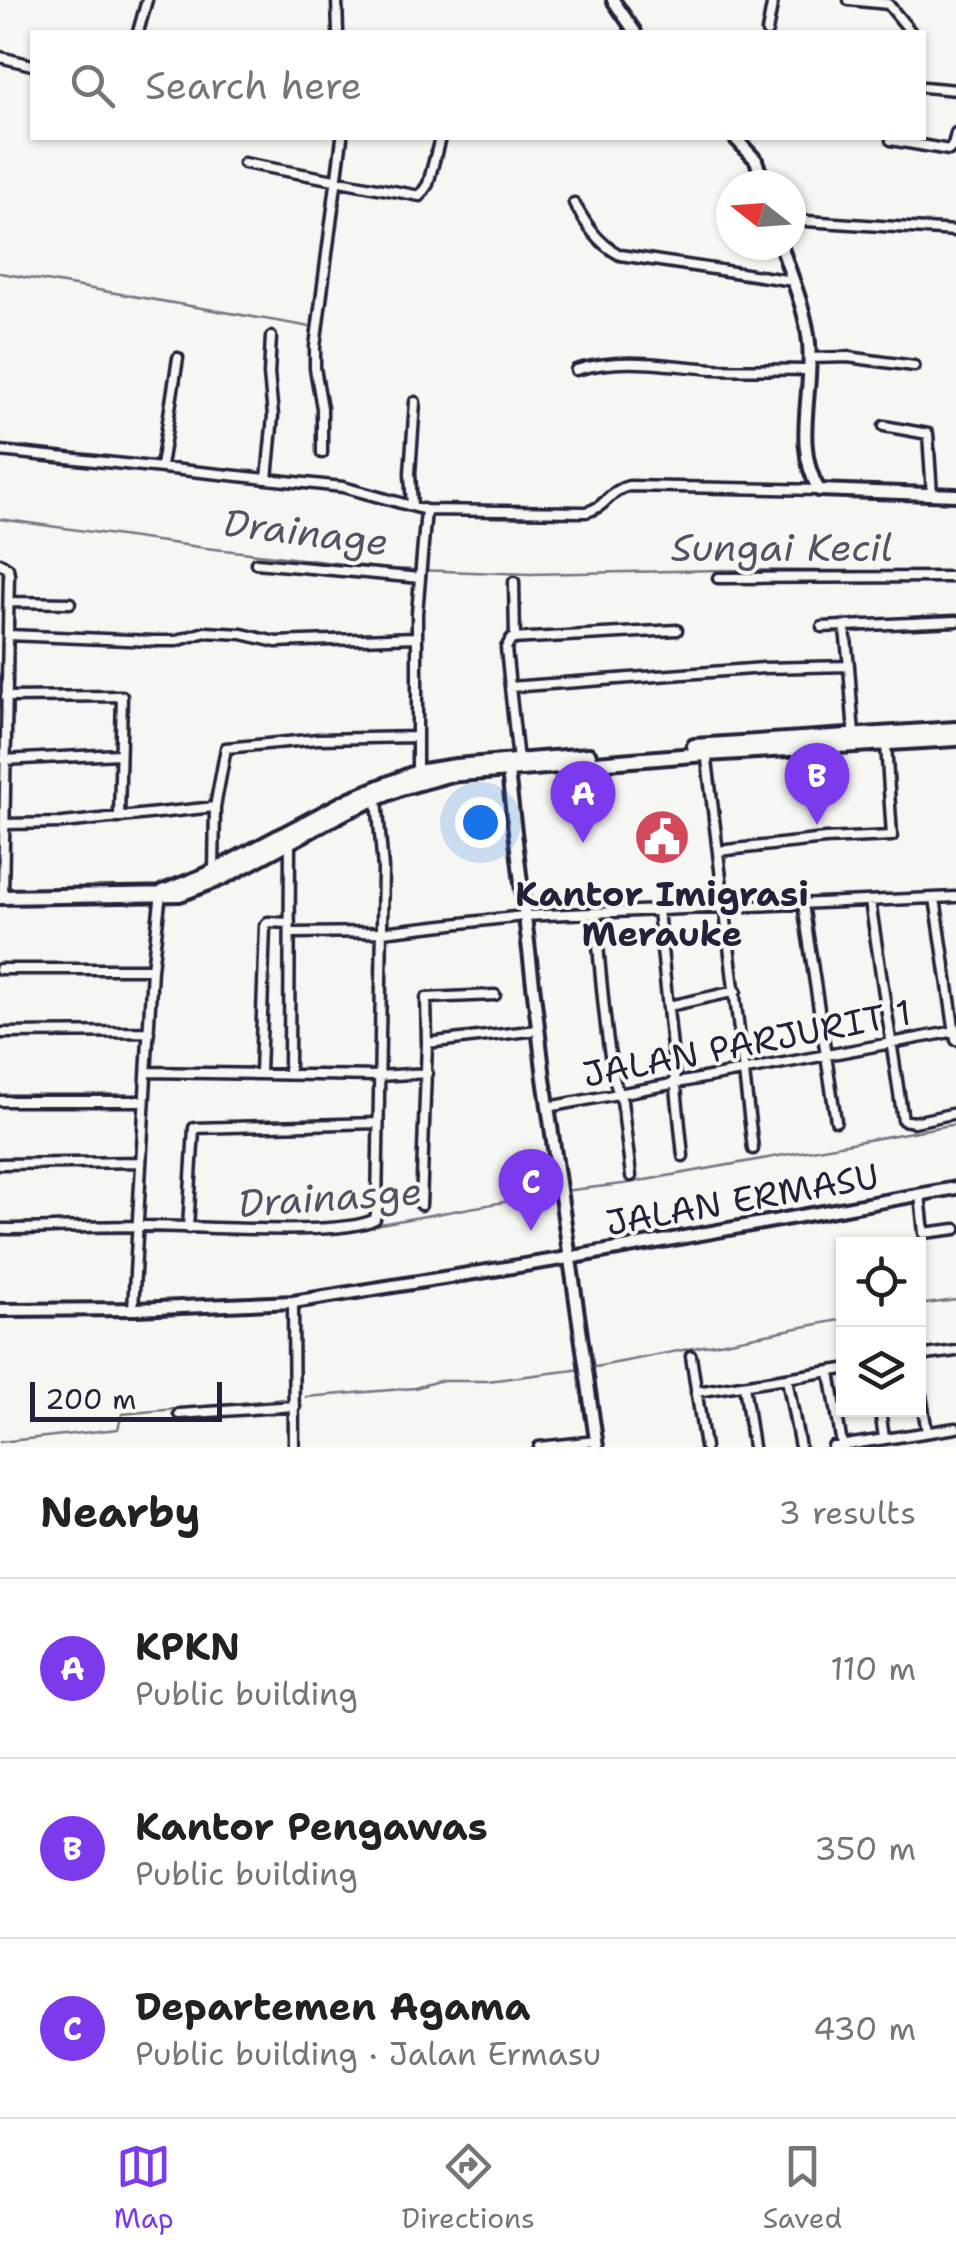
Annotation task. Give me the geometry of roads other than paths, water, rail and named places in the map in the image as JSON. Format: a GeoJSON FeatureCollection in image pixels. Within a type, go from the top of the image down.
{"type":"FeatureCollection","features":[{"type":"Feature","properties":{"kind":"highway"},"geometry":{"type":"LineString","coordinates":[[2,897],[176,895],[201,886],[350,798],[417,772],[854,735],[877,741],[956,730]]}},
{"type":"Feature","properties":{"kind":"highway"},"geometry":{"type":"LineString","coordinates":[[161,893],[377,798],[448,775],[600,754],[956,739]]}},
{"type":"Feature","properties":{"kind":"street"},"geometry":{"type":"LineString","coordinates":[[139,30],[148,0]]}},
{"type":"Feature","properties":{"kind":"street"},"geometry":{"type":"LineString","coordinates":[[336,0],[338,30]]}},
{"type":"Feature","properties":{"kind":"street"},"geometry":{"type":"LineString","coordinates":[[613,0],[634,30]]}},
{"type":"Feature","properties":{"kind":"street"},"geometry":{"type":"LineString","coordinates":[[768,30],[773,0]]}},
{"type":"Feature","properties":{"kind":"street"},"geometry":{"type":"LineString","coordinates":[[849,0],[888,4],[909,30]]}},
{"type":"Feature","properties":{"kind":"street"},"geometry":{"type":"LineString","coordinates":[[0,56],[30,64]]}},
{"type":"Feature","properties":{"kind":"street"},"geometry":{"type":"LineString","coordinates":[[926,87],[956,90]]}},
{"type":"Feature","properties":{"kind":"street"},"geometry":{"type":"LineString","coordinates":[[891,140],[948,150],[954,145],[956,132]]}},
{"type":"Feature","properties":{"kind":"street"},"geometry":{"type":"LineString","coordinates":[[322,453],[322,396],[314,368],[315,347],[342,140]]}},
{"type":"Feature","properties":{"kind":"street"},"geometry":{"type":"LineString","coordinates":[[244,164],[420,196],[428,184],[439,140]]}},
{"type":"Feature","properties":{"kind":"street"},"geometry":{"type":"LineString","coordinates":[[737,140],[756,160],[759,170]]}},
{"type":"Feature","properties":{"kind":"street"},"geometry":{"type":"LineString","coordinates":[[574,202],[589,230],[620,255],[792,281]]}},
{"type":"Feature","properties":{"kind":"street"},"geometry":{"type":"LineString","coordinates":[[806,221],[956,231]]}},
{"type":"Feature","properties":{"kind":"street"},"geometry":{"type":"LineString","coordinates":[[786,260],[806,328],[810,364],[806,452],[810,475],[819,490]]}},
{"type":"Feature","properties":{"kind":"street"},"geometry":{"type":"LineString","coordinates":[[267,479],[274,416],[268,374],[272,336]]}},
{"type":"Feature","properties":{"kind":"street"},"geometry":{"type":"LineString","coordinates":[[161,466],[178,358]]}},
{"type":"Feature","properties":{"kind":"street"},"geometry":{"type":"LineString","coordinates":[[576,370],[624,361],[715,369],[848,358],[914,366]]}},
{"type":"Feature","properties":{"kind":"street"},"geometry":{"type":"LineString","coordinates":[[412,506],[414,402]]}},
{"type":"Feature","properties":{"kind":"street"},"geometry":{"type":"LineString","coordinates":[[884,426],[928,434],[932,494]]}},
{"type":"Feature","properties":{"kind":"street"},"geometry":{"type":"LineString","coordinates":[[0,451],[343,487],[426,510],[586,512],[602,507],[613,490],[629,486],[956,495]]}},
{"type":"Feature","properties":{"kind":"street"},"geometry":{"type":"LineString","coordinates":[[417,772],[416,637],[426,510]]}},
{"type":"Feature","properties":{"kind":"street"},"geometry":{"type":"LineString","coordinates":[[0,563],[8,568],[9,602],[2,897]]}},
{"type":"Feature","properties":{"kind":"street"},"geometry":{"type":"LineString","coordinates":[[256,564],[420,576]]}},
{"type":"Feature","properties":{"kind":"street"},"geometry":{"type":"LineString","coordinates":[[718,578],[956,577]]}},
{"type":"Feature","properties":{"kind":"street"},"geometry":{"type":"LineString","coordinates":[[514,582],[515,639]]}},
{"type":"Feature","properties":{"kind":"street"},"geometry":{"type":"LineString","coordinates":[[9,602],[70,603]]}},
{"type":"Feature","properties":{"kind":"street"},"geometry":{"type":"LineString","coordinates":[[822,628],[956,622]]}},
{"type":"Feature","properties":{"kind":"street"},"geometry":{"type":"LineString","coordinates":[[846,628],[854,735]]}},
{"type":"Feature","properties":{"kind":"street"},"geometry":{"type":"LineString","coordinates":[[539,1447],[596,1444],[524,916],[506,643],[515,639],[677,630]]}},
{"type":"Feature","properties":{"kind":"street"},"geometry":{"type":"LineString","coordinates":[[8,636],[154,642],[217,632],[276,642],[416,637]]}},
{"type":"Feature","properties":{"kind":"street"},"geometry":{"type":"LineString","coordinates":[[510,687],[764,668],[849,666]]}},
{"type":"Feature","properties":{"kind":"street"},"geometry":{"type":"LineString","coordinates":[[6,696],[122,696],[119,818]]}},
{"type":"Feature","properties":{"kind":"street"},"geometry":{"type":"LineString","coordinates":[[214,871],[214,806],[223,753],[230,746],[416,736]]}},
{"type":"Feature","properties":{"kind":"street"},"geometry":{"type":"LineString","coordinates":[[718,852],[825,839],[892,836],[877,741]]}},
{"type":"Feature","properties":{"kind":"street"},"geometry":{"type":"LineString","coordinates":[[706,749],[752,1149]]}},
{"type":"Feature","properties":{"kind":"street"},"geometry":{"type":"LineString","coordinates":[[4,760],[120,754]]}},
{"type":"Feature","properties":{"kind":"street"},"geometry":{"type":"LineString","coordinates":[[0,1229],[309,1228],[371,1222],[378,1207],[382,932],[383,850],[377,798]]}},
{"type":"Feature","properties":{"kind":"street"},"geometry":{"type":"LineString","coordinates":[[4,824],[119,818],[214,806]]}},
{"type":"Feature","properties":{"kind":"street"},"geometry":{"type":"LineString","coordinates":[[288,1074],[290,836]]}},
{"type":"Feature","properties":{"kind":"street"},"geometry":{"type":"LineString","coordinates":[[133,1309],[152,969],[161,893]]}},
{"type":"Feature","properties":{"kind":"street"},"geometry":{"type":"LineString","coordinates":[[260,1074],[264,926],[268,922],[291,928],[382,932],[524,916],[956,897]]}},
{"type":"Feature","properties":{"kind":"street"},"geometry":{"type":"LineString","coordinates":[[936,898],[956,1040]]}},
{"type":"Feature","properties":{"kind":"street"},"geometry":{"type":"LineString","coordinates":[[870,901],[902,1120],[914,1122],[956,1113]]}},
{"type":"Feature","properties":{"kind":"street"},"geometry":{"type":"LineString","coordinates":[[803,904],[836,1121]]}},
{"type":"Feature","properties":{"kind":"street"},"geometry":{"type":"LineString","coordinates":[[658,910],[684,1156]]}},
{"type":"Feature","properties":{"kind":"street"},"geometry":{"type":"LineString","coordinates":[[595,913],[632,1176]]}},
{"type":"Feature","properties":{"kind":"street"},"geometry":{"type":"LineString","coordinates":[[0,970],[152,969]]}},
{"type":"Feature","properties":{"kind":"street"},"geometry":{"type":"LineString","coordinates":[[669,1006],[736,991]]}},
{"type":"Feature","properties":{"kind":"street"},"geometry":{"type":"LineString","coordinates":[[421,1206],[426,998],[495,995]]}},
{"type":"Feature","properties":{"kind":"street"},"geometry":{"type":"LineString","coordinates":[[427,1043],[538,1030]]}},
{"type":"Feature","properties":{"kind":"street"},"geometry":{"type":"LineString","coordinates":[[0,1033],[150,1032]]}},
{"type":"Feature","properties":{"kind":"street","name":"JALAN PARJURIT 1"},"geometry":{"type":"LineString","coordinates":[[548,1107],[955,1032]]}},
{"type":"Feature","properties":{"kind":"street"},"geometry":{"type":"LineString","coordinates":[[147,1072],[378,1076],[427,1073]]}},
{"type":"Feature","properties":{"kind":"street"},"geometry":{"type":"LineString","coordinates":[[0,1101],[144,1101]]}},
{"type":"Feature","properties":{"kind":"street"},"geometry":{"type":"LineString","coordinates":[[188,1228],[194,1128],[377,1124]]}},
{"type":"Feature","properties":{"kind":"street"},"geometry":{"type":"LineString","coordinates":[[0,1164],[141,1162]]}},
{"type":"Feature","properties":{"kind":"street","name":"JALAN ERMASU"},"geometry":{"type":"LineString","coordinates":[[0,1310],[293,1302],[568,1258],[956,1188]]}},
{"type":"Feature","properties":{"kind":"street"},"geometry":{"type":"LineString","coordinates":[[920,1195],[924,1233],[956,1229]]}},
{"type":"Feature","properties":{"kind":"street"},"geometry":{"type":"LineString","coordinates":[[293,1302],[294,1447]]}},
{"type":"Feature","properties":{"kind":"street"},"geometry":{"type":"LineString","coordinates":[[926,1355],[956,1350]]}},
{"type":"Feature","properties":{"kind":"street"},"geometry":{"type":"LineString","coordinates":[[690,1356],[705,1447]]}},
{"type":"Feature","properties":{"kind":"street"},"geometry":{"type":"LineString","coordinates":[[696,1392],[836,1371]]}},
{"type":"Feature","properties":{"kind":"street"},"geometry":{"type":"LineString","coordinates":[[830,1372],[837,1446],[956,1428]]}},
{"type":"Feature","properties":{"kind":"street"},"geometry":{"type":"LineString","coordinates":[[787,1378],[800,1447]]}},
{"type":"Feature","properties":{"kind":"street"},"geometry":{"type":"LineString","coordinates":[[744,1386],[753,1447]]}},
{"type":"Feature","properties":{"kind":"street"},"geometry":{"type":"LineString","coordinates":[[179,1414],[295,1406]]}},
{"type":"Feature","properties":{"kind":"street"},"geometry":{"type":"LineString","coordinates":[[881,1417],[884,1438]]}},
{"type":"Feature","properties":{"kind":"street"},"geometry":{"type":"LineString","coordinates":[[925,1417],[927,1432]]}},
{"type":"Feature","properties":{"kind":"waterway"},"geometry":{"type":"LineString","coordinates":[[0,273],[311,327]]}},
{"type":"Feature","properties":{"kind":"waterway","name":"Drainage"},"geometry":{"type":"LineString","coordinates":[[0,519],[387,569],[530,574],[722,570],[956,572]]}},
{"type":"Feature","properties":{"kind":"waterway","name":"Drainasge"},"geometry":{"type":"LineString","coordinates":[[563,1191],[623,1184],[956,1124]]}},
{"type":"Feature","properties":{"kind":"waterway","name":"Drainasge"},"geometry":{"type":"LineString","coordinates":[[352,1229],[555,1193]]}},
{"type":"Feature","properties":{"kind":"waterway","name":"Drainasge"},"geometry":{"type":"LineString","coordinates":[[0,1233],[134,1233]]}},
{"type":"Feature","properties":{"kind":"waterway","name":"Drainasge"},"geometry":{"type":"LineString","coordinates":[[142,1233],[244,1233]]}},
{"type":"Feature","properties":{"kind":"waterway"},"geometry":{"type":"LineString","coordinates":[[926,1304],[956,1300]]}},
{"type":"Feature","properties":{"kind":"waterway"},"geometry":{"type":"LineString","coordinates":[[590,1368],[836,1321]]}},
{"type":"Feature","properties":{"kind":"waterway"},"geometry":{"type":"LineString","coordinates":[[306,1397],[582,1369]]}},
{"type":"Feature","properties":{"kind":"waterway"},"geometry":{"type":"LineString","coordinates":[[0,1442],[118,1429],[122,1414],[284,1399]]}},
{"type":"Feature","properties":{"kind":"place","name":"Kantor Pengawas"},"geometry":{"type":"Point","coordinates":[817,825]}},
{"type":"Feature","properties":{"kind":"place","name":"Kantor Imigrasi Merauke"},"geometry":{"type":"Point","coordinates":[662,837]}},
{"type":"Feature","properties":{"kind":"place","name":"KPKN"},"geometry":{"type":"Point","coordinates":[583,843]}},
{"type":"Feature","properties":{"kind":"place","name":"Departemen Agama"},"geometry":{"type":"Point","coordinates":[531,1231]}},
{"type":"Feature","properties":{"kind":"water label","name":"Sungai Kecil"},"geometry":{"type":"Point","coordinates":[782,547]}}]}
